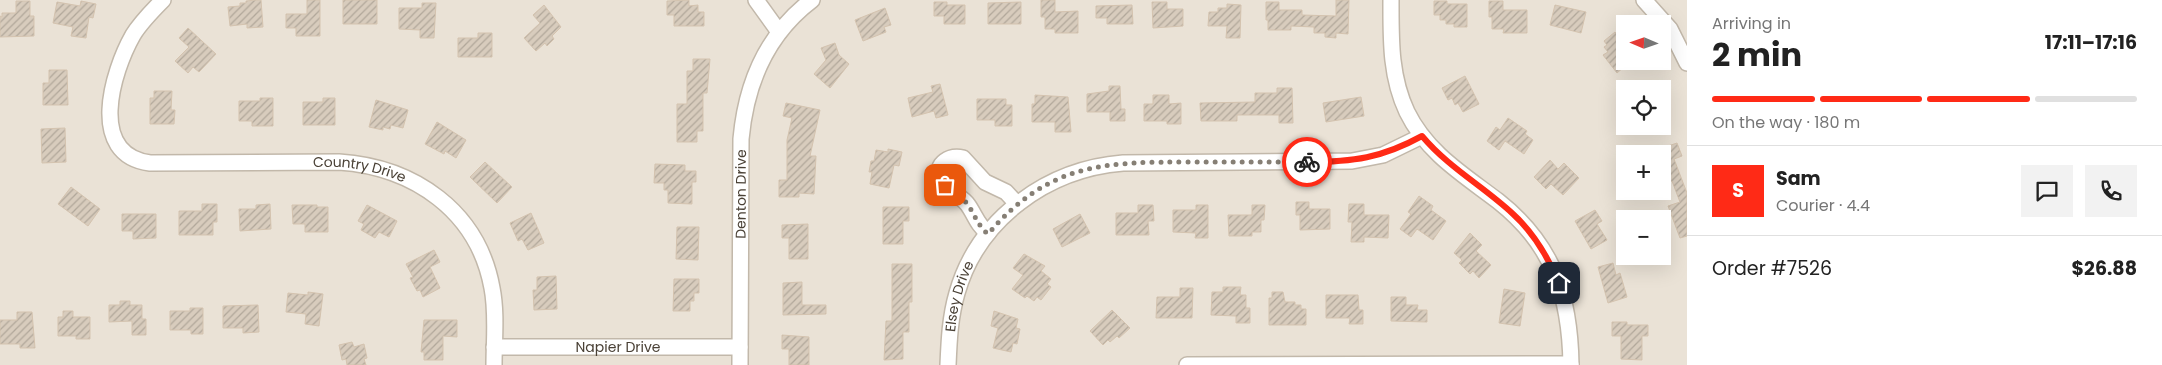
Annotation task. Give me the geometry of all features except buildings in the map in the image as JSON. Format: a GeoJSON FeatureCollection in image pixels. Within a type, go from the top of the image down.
{"type":"FeatureCollection","features":[{"type":"Feature","properties":{"kind":"street","name":"Country Drive"},"geometry":{"type":"LineString","coordinates":[[163,0],[140,24],[120,62],[112,96],[111,127],[115,143],[123,153],[139,162],[355,163],[388,170],[416,181],[436,195],[455,213],[480,251],[492,290],[494,365]]}},
{"type":"Feature","properties":{"kind":"street"},"geometry":{"type":"LineString","coordinates":[[756,0],[779,32]]}},
{"type":"Feature","properties":{"kind":"street"},"geometry":{"type":"LineString","coordinates":[[1187,365],[1571,365],[1570,327],[1564,298],[1553,268],[1540,246],[1512,213],[1446,162],[1422,136],[1408,113],[1395,76],[1392,50],[1391,0]]}},
{"type":"Feature","properties":{"kind":"street"},"geometry":{"type":"LineString","coordinates":[[1644,0],[1670,29],[1687,63]]}},
{"type":"Feature","properties":{"kind":"street","name":"Denton Drive"},"geometry":{"type":"LineString","coordinates":[[740,365],[742,120],[748,93],[758,67],[779,32],[807,1]]}},
{"type":"Feature","properties":{"kind":"street","name":"Elsey Drive"},"geometry":{"type":"LineString","coordinates":[[948,365],[950,322],[957,292],[968,266],[988,234],[1017,204],[1048,183],[1077,171],[1101,165],[1134,162],[1352,161],[1383,155],[1422,136]]}},
{"type":"Feature","properties":{"kind":"street"},"geometry":{"type":"LineString","coordinates":[[988,234],[978,224],[962,197],[942,182],[939,172],[943,163],[952,157],[963,158],[984,182],[1006,192],[1017,204]]}},
{"type":"Feature","properties":{"kind":"street","name":"Napier Drive"},"geometry":{"type":"LineString","coordinates":[[494,347],[740,347]]}},
{"type":"Feature","properties":{"kind":"shaded area"},"geometry":{"type":"Polygon","coordinates":[[[0,0],[1687,0],[1687,365],[0,365],[0,0]]]}},
{"type":"Feature","properties":{"kind":"way so far"},"geometry":{"type":"LineString","coordinates":[[945,185],[962,197],[978,224],[988,234],[1009,211],[1048,183],[1077,171],[1101,165],[1134,162],[1307,162]]}},
{"type":"Feature","properties":{"kind":"route"},"geometry":{"type":"LineString","coordinates":[[1307,162],[1343,162],[1368,159],[1398,149],[1422,136],[1446,162],[1499,202],[1526,227],[1545,254],[1559,283]]}}]}
